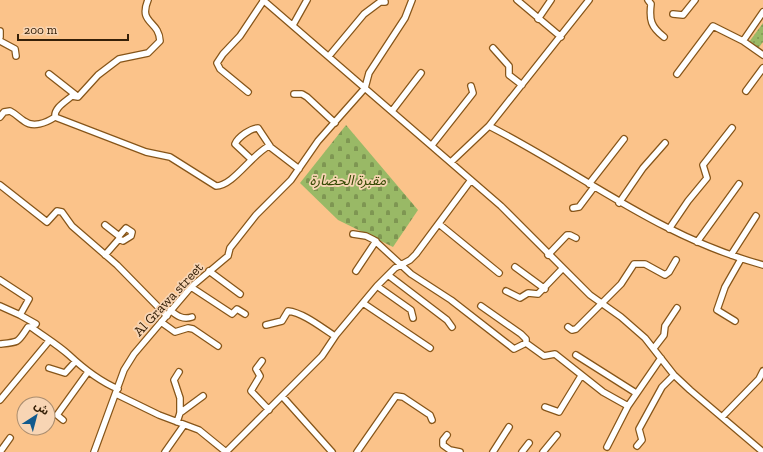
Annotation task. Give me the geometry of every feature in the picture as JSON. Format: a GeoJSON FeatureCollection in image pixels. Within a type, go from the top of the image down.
{"type":"FeatureCollection","features":[{"type":"Feature","properties":{"kind":"street"},"geometry":{"type":"LineString","coordinates":[[78,97],[98,75],[119,59],[142,56],[157,47],[160,41],[159,32],[145,15],[144,11],[148,0]]}},
{"type":"Feature","properties":{"kind":"street"},"geometry":{"type":"LineString","coordinates":[[248,92],[220,68],[217,63],[223,54],[240,36],[263,0],[501,206],[562,269],[631,325],[654,348],[674,374],[763,452]]}},
{"type":"Feature","properties":{"kind":"street"},"geometry":{"type":"LineString","coordinates":[[293,25],[307,0]]}},
{"type":"Feature","properties":{"kind":"street"},"geometry":{"type":"LineString","coordinates":[[365,88],[369,73],[405,18],[412,0]]}},
{"type":"Feature","properties":{"kind":"street"},"geometry":{"type":"LineString","coordinates":[[517,0],[560,37]]}},
{"type":"Feature","properties":{"kind":"street"},"geometry":{"type":"LineString","coordinates":[[538,19],[551,0]]}},
{"type":"Feature","properties":{"kind":"street"},"geometry":{"type":"LineString","coordinates":[[451,162],[489,126],[589,0]]}},
{"type":"Feature","properties":{"kind":"street"},"geometry":{"type":"LineString","coordinates":[[648,0],[651,4],[649,16],[651,23],[656,31],[664,37]]}},
{"type":"Feature","properties":{"kind":"street"},"geometry":{"type":"LineString","coordinates":[[674,14],[684,15],[695,0]]}},
{"type":"Feature","properties":{"kind":"street"},"geometry":{"type":"LineString","coordinates":[[329,56],[364,14],[380,2],[385,2]]}},
{"type":"Feature","properties":{"kind":"street"},"geometry":{"type":"LineString","coordinates":[[743,41],[763,12]]}},
{"type":"Feature","properties":{"kind":"street"},"geometry":{"type":"LineString","coordinates":[[677,74],[712,27],[743,41],[763,55]]}},
{"type":"Feature","properties":{"kind":"street"},"geometry":{"type":"LineString","coordinates":[[0,31],[0,37]]}},
{"type":"Feature","properties":{"kind":"street"},"geometry":{"type":"LineString","coordinates":[[0,41],[15,49],[16,56]]}},
{"type":"Feature","properties":{"kind":"street"},"geometry":{"type":"LineString","coordinates":[[493,48],[508,66],[509,75],[522,85]]}},
{"type":"Feature","properties":{"kind":"street"},"geometry":{"type":"LineString","coordinates":[[746,91],[763,68]]}},
{"type":"Feature","properties":{"kind":"street"},"geometry":{"type":"LineString","coordinates":[[392,111],[421,73]]}},
{"type":"Feature","properties":{"kind":"street"},"geometry":{"type":"LineString","coordinates":[[49,74],[78,97]]}},
{"type":"Feature","properties":{"kind":"street"},"geometry":{"type":"LineString","coordinates":[[432,145],[456,112],[470,98],[473,93],[471,86]]}},
{"type":"Feature","properties":{"kind":"street","name":"Al Grawa street"},"geometry":{"type":"LineString","coordinates":[[94,452],[124,370],[134,354],[167,316],[170,310],[192,287],[228,256],[230,248],[256,215],[299,169],[318,142],[365,88]]}},
{"type":"Feature","properties":{"kind":"street"},"geometry":{"type":"LineString","coordinates":[[294,94],[302,94],[307,97],[335,123]]}},
{"type":"Feature","properties":{"kind":"street"},"geometry":{"type":"LineString","coordinates":[[55,117],[56,110],[62,104],[72,96],[78,97]]}},
{"type":"Feature","properties":{"kind":"street"},"geometry":{"type":"LineString","coordinates":[[0,118],[4,112],[10,111],[25,122],[34,124],[47,121],[55,117],[146,152],[170,158],[216,186],[224,184],[263,149],[270,146]]}},
{"type":"Feature","properties":{"kind":"street"},"geometry":{"type":"LineString","coordinates":[[489,126],[552,160],[619,203],[669,230],[740,259],[763,264]]}},
{"type":"Feature","properties":{"kind":"street"},"geometry":{"type":"LineString","coordinates":[[251,159],[235,144],[237,140],[253,128],[258,128],[261,130],[270,146],[299,169]]}},
{"type":"Feature","properties":{"kind":"street"},"geometry":{"type":"LineString","coordinates":[[669,230],[688,201],[707,178],[708,176],[703,165],[732,128]]}},
{"type":"Feature","properties":{"kind":"street"},"geometry":{"type":"LineString","coordinates":[[589,184],[624,139]]}},
{"type":"Feature","properties":{"kind":"street"},"geometry":{"type":"LineString","coordinates":[[619,203],[640,172],[665,143]]}},
{"type":"Feature","properties":{"kind":"street"},"geometry":{"type":"LineString","coordinates":[[0,344],[15,343],[20,339],[28,327],[31,327],[104,384],[160,415],[199,430],[226,452],[322,356],[335,336],[377,286],[388,275],[416,254],[471,180]]}},
{"type":"Feature","properties":{"kind":"street"},"geometry":{"type":"LineString","coordinates":[[697,242],[738,184]]}},
{"type":"Feature","properties":{"kind":"street"},"geometry":{"type":"LineString","coordinates":[[0,185],[47,222],[58,211],[61,212],[72,226],[105,255],[167,316]]}},
{"type":"Feature","properties":{"kind":"street"},"geometry":{"type":"LineString","coordinates":[[573,208],[579,207],[594,187]]}},
{"type":"Feature","properties":{"kind":"street"},"geometry":{"type":"LineString","coordinates":[[731,255],[756,216]]}},
{"type":"Feature","properties":{"kind":"street"},"geometry":{"type":"LineString","coordinates":[[439,224],[499,273]]}},
{"type":"Feature","properties":{"kind":"street"},"geometry":{"type":"LineString","coordinates":[[105,225],[119,237],[105,255]]}},
{"type":"Feature","properties":{"kind":"street"},"geometry":{"type":"LineString","coordinates":[[353,234],[366,236],[376,242],[396,259],[400,266],[417,279],[451,300],[514,349],[526,343]]}},
{"type":"Feature","properties":{"kind":"street"},"geometry":{"type":"LineString","coordinates":[[548,255],[567,235],[576,238]]}},
{"type":"Feature","properties":{"kind":"street"},"geometry":{"type":"LineString","coordinates":[[356,270],[376,242]]}},
{"type":"Feature","properties":{"kind":"street"},"geometry":{"type":"LineString","coordinates":[[735,321],[721,314],[717,308],[725,287],[740,259]]}},
{"type":"Feature","properties":{"kind":"street"},"geometry":{"type":"LineString","coordinates":[[568,327],[575,330],[621,284],[635,264],[645,264],[665,275],[669,272],[676,260]]}},
{"type":"Feature","properties":{"kind":"street"},"geometry":{"type":"LineString","coordinates":[[515,266],[544,289]]}},
{"type":"Feature","properties":{"kind":"street"},"geometry":{"type":"LineString","coordinates":[[506,291],[520,298],[527,294],[538,294],[562,269]]}},
{"type":"Feature","properties":{"kind":"street"},"geometry":{"type":"LineString","coordinates":[[209,271],[240,294]]}},
{"type":"Feature","properties":{"kind":"street"},"geometry":{"type":"LineString","coordinates":[[388,275],[447,320],[452,327]]}},
{"type":"Feature","properties":{"kind":"street"},"geometry":{"type":"LineString","coordinates":[[0,280],[29,299],[20,315]]}},
{"type":"Feature","properties":{"kind":"street"},"geometry":{"type":"LineString","coordinates":[[377,286],[411,310],[413,318]]}},
{"type":"Feature","properties":{"kind":"street"},"geometry":{"type":"LineString","coordinates":[[192,287],[222,306],[228,312],[232,314],[237,309],[245,314]]}},
{"type":"Feature","properties":{"kind":"street"},"geometry":{"type":"LineString","coordinates":[[363,303],[430,348]]}},
{"type":"Feature","properties":{"kind":"street"},"geometry":{"type":"LineString","coordinates":[[0,306],[36,324]]}},
{"type":"Feature","properties":{"kind":"street"},"geometry":{"type":"LineString","coordinates":[[481,306],[521,334],[526,339],[526,343],[544,356],[555,354],[603,392],[628,406]]}},
{"type":"Feature","properties":{"kind":"street"},"geometry":{"type":"LineString","coordinates":[[654,348],[664,335],[665,326],[677,308]]}},
{"type":"Feature","properties":{"kind":"street"},"geometry":{"type":"LineString","coordinates":[[170,310],[177,316],[185,319],[192,317]]}},
{"type":"Feature","properties":{"kind":"street"},"geometry":{"type":"LineString","coordinates":[[266,325],[282,321],[288,311],[308,319],[335,336]]}},
{"type":"Feature","properties":{"kind":"street"},"geometry":{"type":"LineString","coordinates":[[162,322],[175,332],[188,328],[193,329],[218,346]]}},
{"type":"Feature","properties":{"kind":"street"},"geometry":{"type":"LineString","coordinates":[[0,400],[49,341]]}},
{"type":"Feature","properties":{"kind":"street"},"geometry":{"type":"LineString","coordinates":[[576,355],[636,393]]}},
{"type":"Feature","properties":{"kind":"street"},"geometry":{"type":"LineString","coordinates":[[607,447],[628,406],[661,358]]}},
{"type":"Feature","properties":{"kind":"street"},"geometry":{"type":"LineString","coordinates":[[262,361],[256,369],[260,376],[251,391],[268,410]]}},
{"type":"Feature","properties":{"kind":"street"},"geometry":{"type":"LineString","coordinates":[[49,368],[65,373],[75,362]]}},
{"type":"Feature","properties":{"kind":"street"},"geometry":{"type":"LineString","coordinates":[[722,417],[759,379],[763,371]]}},
{"type":"Feature","properties":{"kind":"street"},"geometry":{"type":"LineString","coordinates":[[63,420],[57,415],[88,372]]}},
{"type":"Feature","properties":{"kind":"street"},"geometry":{"type":"LineString","coordinates":[[177,422],[180,413],[180,394],[174,380],[179,372]]}},
{"type":"Feature","properties":{"kind":"street"},"geometry":{"type":"LineString","coordinates":[[637,446],[642,440],[639,429],[661,388],[674,374]]}},
{"type":"Feature","properties":{"kind":"street"},"geometry":{"type":"LineString","coordinates":[[545,406],[558,412],[581,376]]}},
{"type":"Feature","properties":{"kind":"street"},"geometry":{"type":"LineString","coordinates":[[180,413],[202,395]]}},
{"type":"Feature","properties":{"kind":"street"},"geometry":{"type":"LineString","coordinates":[[282,396],[332,452]]}},
{"type":"Feature","properties":{"kind":"street"},"geometry":{"type":"LineString","coordinates":[[357,452],[396,396],[403,397],[430,415],[432,420]]}},
{"type":"Feature","properties":{"kind":"street"},"geometry":{"type":"LineString","coordinates":[[165,452],[184,425]]}},
{"type":"Feature","properties":{"kind":"street"},"geometry":{"type":"LineString","coordinates":[[493,452],[509,427]]}},
{"type":"Feature","properties":{"kind":"street"},"geometry":{"type":"LineString","coordinates":[[447,435],[443,440],[444,445],[450,450],[460,452]]}},
{"type":"Feature","properties":{"kind":"street"},"geometry":{"type":"LineString","coordinates":[[543,452],[556,435]]}},
{"type":"Feature","properties":{"kind":"street"},"geometry":{"type":"LineString","coordinates":[[0,452],[10,438]]}},
{"type":"Feature","properties":{"kind":"street"},"geometry":{"type":"LineString","coordinates":[[522,452],[528,443]]}},
{"type":"Feature","properties":{"kind":"green space"},"geometry":{"type":"Polygon","coordinates":[[[763,23],[763,42],[756,51],[749,42],[763,23]]]}},
{"type":"Feature","properties":{"kind":"green space","name":"مقبرة الحضارة"},"geometry":{"type":"Polygon","coordinates":[[[346,125],[418,210],[393,247],[338,220],[300,183],[346,125]]]}}]}
